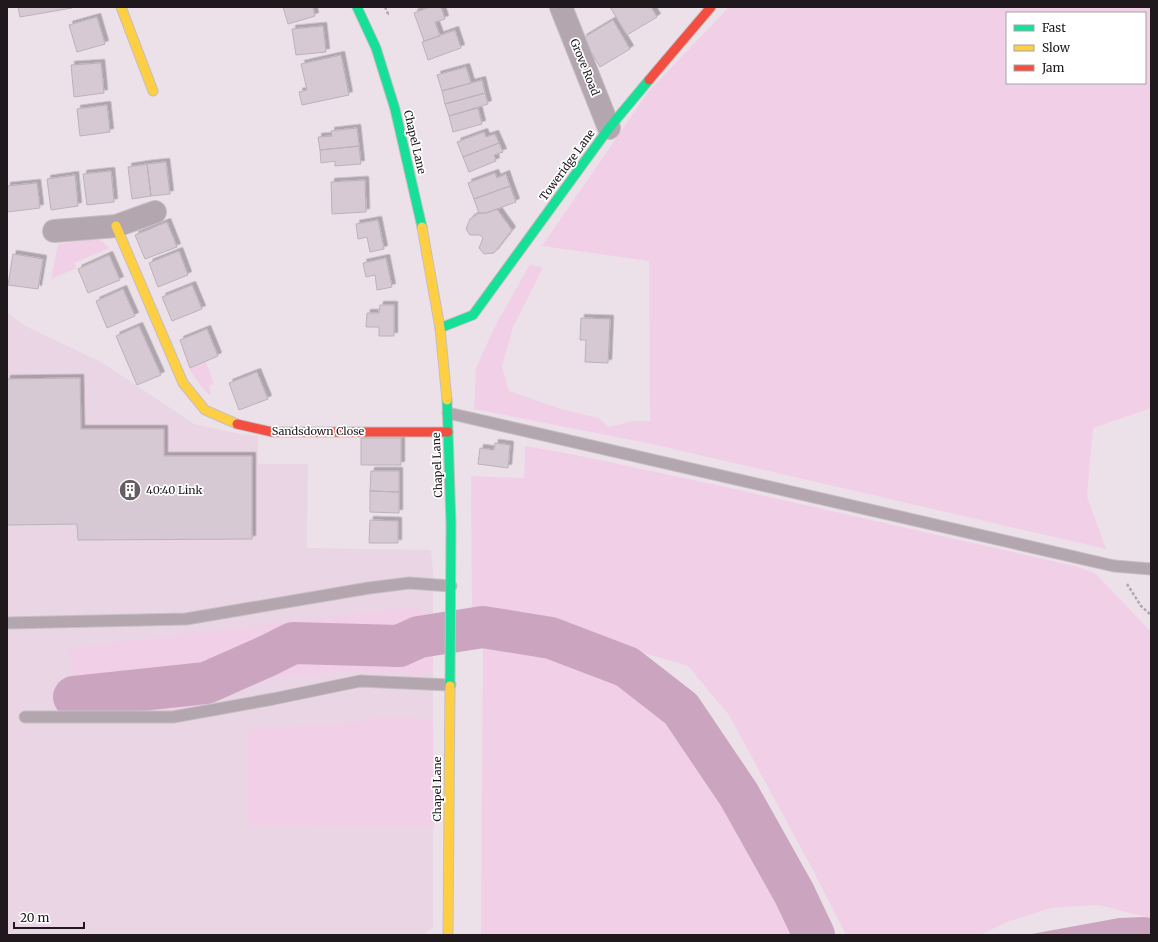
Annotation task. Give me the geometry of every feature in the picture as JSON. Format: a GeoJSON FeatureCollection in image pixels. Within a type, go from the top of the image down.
{"type":"FeatureCollection","features":[{"type":"Feature","properties":{"kind":"main road"},"geometry":{"type":"LineString","coordinates":[[121,7],[153,91]]}},
{"type":"Feature","properties":{"kind":"main road","name":"Chapel Lane"},"geometry":{"type":"LineString","coordinates":[[357,7],[376,48],[395,109],[421,221],[440,328],[448,413],[451,524],[448,935]]}},
{"type":"Feature","properties":{"kind":"main road","name":"Toweridge Lane"},"geometry":{"type":"LineString","coordinates":[[440,328],[473,315],[609,128],[711,7]]}},
{"type":"Feature","properties":{"kind":"main road","name":"Sandsdown Close"},"geometry":{"type":"LineString","coordinates":[[116,226],[183,383],[205,410],[234,423],[272,432],[333,430],[448,432]]}},
{"type":"Feature","properties":{"kind":"street","name":"Grove Road"},"geometry":{"type":"LineString","coordinates":[[561,7],[609,128]]}},
{"type":"Feature","properties":{"kind":"street"},"geometry":{"type":"LineString","coordinates":[[54,231],[116,226],[155,212]]}},
{"type":"Feature","properties":{"kind":"lane"},"geometry":{"type":"LineString","coordinates":[[448,413],[1114,566],[1151,570]]}},
{"type":"Feature","properties":{"kind":"lane"},"geometry":{"type":"LineString","coordinates":[[7,623],[186,619],[369,588],[409,583],[451,586]]}},
{"type":"Feature","properties":{"kind":"lane"},"geometry":{"type":"LineString","coordinates":[[25,717],[173,717],[273,699],[360,681],[450,685]]}},
{"type":"Feature","properties":{"kind":"path"},"geometry":{"type":"LineString","coordinates":[[385,7],[388,14]]}},
{"type":"Feature","properties":{"kind":"path"},"geometry":{"type":"LineString","coordinates":[[1114,566],[1141,606],[1151,615]]}},
{"type":"Feature","properties":{"kind":"shaded area"},"geometry":{"type":"Polygon","coordinates":[[[729,7],[1151,7],[1151,408],[1093,428],[1087,496],[1106,549],[647,443],[474,409],[476,368],[495,326],[530,264],[543,268],[513,327],[502,367],[509,391],[561,409],[599,418],[608,427],[634,421],[650,421],[649,261],[542,246],[648,92],[729,7]]]}},
{"type":"Feature","properties":{"kind":"shaded area"},"geometry":{"type":"Polygon","coordinates":[[[95,239],[103,242],[109,248],[74,263],[77,268],[51,279],[58,244],[95,239]]]}},
{"type":"Feature","properties":{"kind":"shaded area","name":"40:40 Link"},"geometry":{"type":"Polygon","coordinates":[[[7,308],[8,313],[25,326],[101,362],[194,424],[240,434],[258,436],[258,464],[308,464],[307,548],[431,550],[433,572],[433,927],[423,935],[7,935],[7,308]]]}},
{"type":"Feature","properties":{"kind":"shaded area"},"geometry":{"type":"Polygon","coordinates":[[[206,362],[214,384],[209,385],[211,396],[204,390],[189,369],[206,362]]]}},
{"type":"Feature","properties":{"kind":"shaded area"},"geometry":{"type":"Polygon","coordinates":[[[525,446],[595,459],[712,484],[1075,566],[1095,573],[1151,632],[1151,918],[1098,905],[1051,908],[1007,922],[980,935],[846,935],[816,876],[729,715],[688,666],[584,635],[491,623],[472,623],[471,476],[524,478],[525,446]]]}},
{"type":"Feature","properties":{"kind":"shaded area"},"geometry":{"type":"Polygon","coordinates":[[[418,606],[432,624],[433,670],[419,675],[403,672],[351,671],[261,680],[205,706],[107,717],[83,716],[69,648],[418,606]]]}},
{"type":"Feature","properties":{"kind":"shaded area"},"geometry":{"type":"Polygon","coordinates":[[[483,627],[551,638],[627,667],[681,709],[739,795],[794,893],[814,935],[481,935],[483,627]]]}},
{"type":"Feature","properties":{"kind":"shaded area"},"geometry":{"type":"Polygon","coordinates":[[[372,718],[417,718],[433,723],[434,828],[247,825],[248,729],[358,722],[372,718]]]}},
{"type":"Feature","properties":{"kind":"shaded area"},"geometry":{"type":"Polygon","coordinates":[[[1119,918],[1151,918],[1151,935],[1026,935],[1119,918]]]}},
{"type":"Feature","properties":{"kind":"building"},"geometry":{"type":"Polygon","coordinates":[[[18,7],[72,7],[72,8],[20,17],[18,7]]]}},
{"type":"Feature","properties":{"kind":"building"},"geometry":{"type":"Polygon","coordinates":[[[283,7],[313,7],[315,16],[288,24],[283,7]]]}},
{"type":"Feature","properties":{"kind":"building"},"geometry":{"type":"Polygon","coordinates":[[[430,7],[441,7],[445,19],[435,22],[440,36],[424,41],[414,13],[430,7]]]}},
{"type":"Feature","properties":{"kind":"building"},"geometry":{"type":"Polygon","coordinates":[[[610,7],[651,7],[657,17],[627,35],[610,7]]]}},
{"type":"Feature","properties":{"kind":"building"},"geometry":{"type":"Polygon","coordinates":[[[97,17],[105,44],[77,52],[69,25],[97,17]]]}},
{"type":"Feature","properties":{"kind":"building"},"geometry":{"type":"Polygon","coordinates":[[[613,20],[630,49],[600,67],[583,38],[613,20]]]}},
{"type":"Feature","properties":{"kind":"building"},"geometry":{"type":"Polygon","coordinates":[[[323,26],[326,52],[296,55],[292,29],[323,26]]]}},
{"type":"Feature","properties":{"kind":"building"},"geometry":{"type":"Polygon","coordinates":[[[455,30],[461,48],[428,60],[422,42],[455,30]]]}},
{"type":"Feature","properties":{"kind":"building"},"geometry":{"type":"Polygon","coordinates":[[[341,55],[349,95],[302,105],[299,92],[307,90],[301,64],[341,55]]]}},
{"type":"Feature","properties":{"kind":"building"},"geometry":{"type":"Polygon","coordinates":[[[101,63],[104,93],[74,97],[71,65],[101,63]]]}},
{"type":"Feature","properties":{"kind":"building"},"geometry":{"type":"Polygon","coordinates":[[[466,67],[471,83],[442,91],[437,75],[466,67]]]}},
{"type":"Feature","properties":{"kind":"building"},"geometry":{"type":"Polygon","coordinates":[[[482,80],[485,93],[445,104],[442,91],[482,80]]]}},
{"type":"Feature","properties":{"kind":"building"},"geometry":{"type":"Polygon","coordinates":[[[485,93],[488,104],[449,116],[445,104],[485,93]]]}},
{"type":"Feature","properties":{"kind":"building"},"geometry":{"type":"Polygon","coordinates":[[[107,105],[110,132],[80,136],[77,109],[107,105]]]}},
{"type":"Feature","properties":{"kind":"building"},"geometry":{"type":"Polygon","coordinates":[[[478,108],[482,124],[453,132],[449,116],[478,108]]]}},
{"type":"Feature","properties":{"kind":"building"},"geometry":{"type":"Polygon","coordinates":[[[357,128],[359,146],[320,150],[318,137],[332,136],[331,131],[357,128]]]}},
{"type":"Feature","properties":{"kind":"building"},"geometry":{"type":"Polygon","coordinates":[[[484,132],[486,137],[495,134],[499,143],[463,157],[457,142],[484,132]]]}},
{"type":"Feature","properties":{"kind":"building"},"geometry":{"type":"Polygon","coordinates":[[[499,143],[503,152],[494,155],[496,161],[469,172],[463,157],[499,143]]]}},
{"type":"Feature","properties":{"kind":"building"},"geometry":{"type":"Polygon","coordinates":[[[359,146],[361,164],[335,166],[335,161],[321,163],[320,150],[359,146]]]}},
{"type":"Feature","properties":{"kind":"building"},"geometry":{"type":"Polygon","coordinates":[[[166,162],[170,194],[151,196],[147,164],[166,162]]]}},
{"type":"Feature","properties":{"kind":"building"},"geometry":{"type":"Polygon","coordinates":[[[147,164],[151,196],[132,199],[128,167],[147,164]]]}},
{"type":"Feature","properties":{"kind":"building"},"geometry":{"type":"Polygon","coordinates":[[[111,171],[114,202],[87,205],[83,174],[111,171]]]}},
{"type":"Feature","properties":{"kind":"building"},"geometry":{"type":"Polygon","coordinates":[[[495,173],[497,178],[506,174],[510,186],[474,199],[468,183],[495,173]]]}},
{"type":"Feature","properties":{"kind":"building"},"geometry":{"type":"Polygon","coordinates":[[[75,175],[78,206],[51,210],[47,179],[75,175]]]}},
{"type":"Feature","properties":{"kind":"building"},"geometry":{"type":"Polygon","coordinates":[[[365,180],[366,212],[332,214],[331,182],[365,180]]]}},
{"type":"Feature","properties":{"kind":"building"},"geometry":{"type":"Polygon","coordinates":[[[37,183],[40,208],[7,212],[7,186],[37,183]]]}},
{"type":"Feature","properties":{"kind":"building"},"geometry":{"type":"Polygon","coordinates":[[[510,186],[516,202],[486,213],[479,213],[474,199],[510,186]]]}},
{"type":"Feature","properties":{"kind":"building"},"geometry":{"type":"Polygon","coordinates":[[[497,209],[512,230],[494,253],[484,254],[479,248],[483,238],[480,235],[470,235],[466,229],[470,219],[479,213],[486,213],[497,209]]]}},
{"type":"Feature","properties":{"kind":"building"},"geometry":{"type":"Polygon","coordinates":[[[378,220],[384,249],[370,252],[367,237],[358,239],[356,224],[378,220]]]}},
{"type":"Feature","properties":{"kind":"building"},"geometry":{"type":"Polygon","coordinates":[[[167,222],[177,247],[145,259],[135,235],[167,222]]]}},
{"type":"Feature","properties":{"kind":"building"},"geometry":{"type":"Polygon","coordinates":[[[179,251],[188,275],[158,287],[149,263],[179,251]]]}},
{"type":"Feature","properties":{"kind":"building"},"geometry":{"type":"Polygon","coordinates":[[[13,254],[43,259],[38,289],[8,285],[13,254]]]}},
{"type":"Feature","properties":{"kind":"building"},"geometry":{"type":"Polygon","coordinates":[[[109,255],[120,280],[88,293],[78,269],[109,255]]]}},
{"type":"Feature","properties":{"kind":"building"},"geometry":{"type":"Polygon","coordinates":[[[386,258],[392,287],[377,290],[375,275],[366,277],[363,263],[386,258]]]}},
{"type":"Feature","properties":{"kind":"building"},"geometry":{"type":"Polygon","coordinates":[[[192,285],[202,309],[172,321],[162,297],[192,285]]]}},
{"type":"Feature","properties":{"kind":"building"},"geometry":{"type":"Polygon","coordinates":[[[123,289],[135,316],[107,328],[96,301],[123,289]]]}},
{"type":"Feature","properties":{"kind":"building"},"geometry":{"type":"Polygon","coordinates":[[[380,305],[394,305],[394,336],[379,336],[379,327],[366,327],[367,313],[379,313],[380,305]]]}},
{"type":"Feature","properties":{"kind":"building"},"geometry":{"type":"Polygon","coordinates":[[[581,318],[610,319],[608,363],[585,362],[586,340],[580,340],[581,318]]]}},
{"type":"Feature","properties":{"kind":"building"},"geometry":{"type":"Polygon","coordinates":[[[139,326],[161,375],[137,385],[116,336],[139,326]]]}},
{"type":"Feature","properties":{"kind":"building"},"geometry":{"type":"Polygon","coordinates":[[[207,329],[218,356],[190,368],[180,340],[207,329]]]}},
{"type":"Feature","properties":{"kind":"building"},"geometry":{"type":"Polygon","coordinates":[[[257,372],[268,399],[239,410],[229,383],[257,372]]]}},
{"type":"Feature","properties":{"kind":"building","name":"40:40 Link"},"geometry":{"type":"Polygon","coordinates":[[[80,378],[81,429],[164,429],[164,456],[252,456],[252,539],[78,540],[77,524],[7,525],[7,379],[80,378]]]}},
{"type":"Feature","properties":{"kind":"building"},"geometry":{"type":"Polygon","coordinates":[[[361,438],[401,438],[401,465],[361,465],[361,438]]]}},
{"type":"Feature","properties":{"kind":"building"},"geometry":{"type":"Polygon","coordinates":[[[495,443],[510,445],[508,468],[478,464],[480,448],[494,450],[495,443]]]}},
{"type":"Feature","properties":{"kind":"building"},"geometry":{"type":"Polygon","coordinates":[[[371,471],[399,471],[399,492],[370,491],[371,471]]]}},
{"type":"Feature","properties":{"kind":"building"},"geometry":{"type":"Polygon","coordinates":[[[370,491],[399,492],[399,513],[370,512],[370,491]]]}},
{"type":"Feature","properties":{"kind":"building"},"geometry":{"type":"Polygon","coordinates":[[[370,520],[398,521],[398,543],[369,543],[370,520]]]}},
{"type":"Feature","properties":{"kind":"waterway"},"geometry":{"type":"LineString","coordinates":[[74,697],[206,683],[293,643],[399,646],[419,637],[483,627],[551,638],[627,667],[681,709],[739,795],[794,893],[814,935]]}},
{"type":"Feature","properties":{"kind":"traffic: fast"},"geometry":{"type":"LineString","coordinates":[[357,7],[376,48],[395,109],[422,227]]}},
{"type":"Feature","properties":{"kind":"traffic: fast"},"geometry":{"type":"LineString","coordinates":[[440,328],[473,315],[609,128],[649,80]]}},
{"type":"Feature","properties":{"kind":"traffic: fast"},"geometry":{"type":"LineString","coordinates":[[447,400],[451,524],[450,686]]}},
{"type":"Feature","properties":{"kind":"traffic: slow"},"geometry":{"type":"LineString","coordinates":[[121,7],[153,91]]}},
{"type":"Feature","properties":{"kind":"traffic: slow"},"geometry":{"type":"LineString","coordinates":[[116,226],[183,383],[205,410],[237,424]]}},
{"type":"Feature","properties":{"kind":"traffic: slow"},"geometry":{"type":"LineString","coordinates":[[422,227],[440,328],[447,400]]}},
{"type":"Feature","properties":{"kind":"traffic: slow"},"geometry":{"type":"LineString","coordinates":[[448,935],[450,686]]}},
{"type":"Feature","properties":{"kind":"traffic: jam"},"geometry":{"type":"LineString","coordinates":[[649,80],[711,7]]}},
{"type":"Feature","properties":{"kind":"traffic: jam"},"geometry":{"type":"LineString","coordinates":[[237,424],[272,432],[448,432]]}},
{"type":"Feature","properties":{"kind":"place","name":"40:40 Link"},"geometry":{"type":"Point","coordinates":[130,490]}}]}
